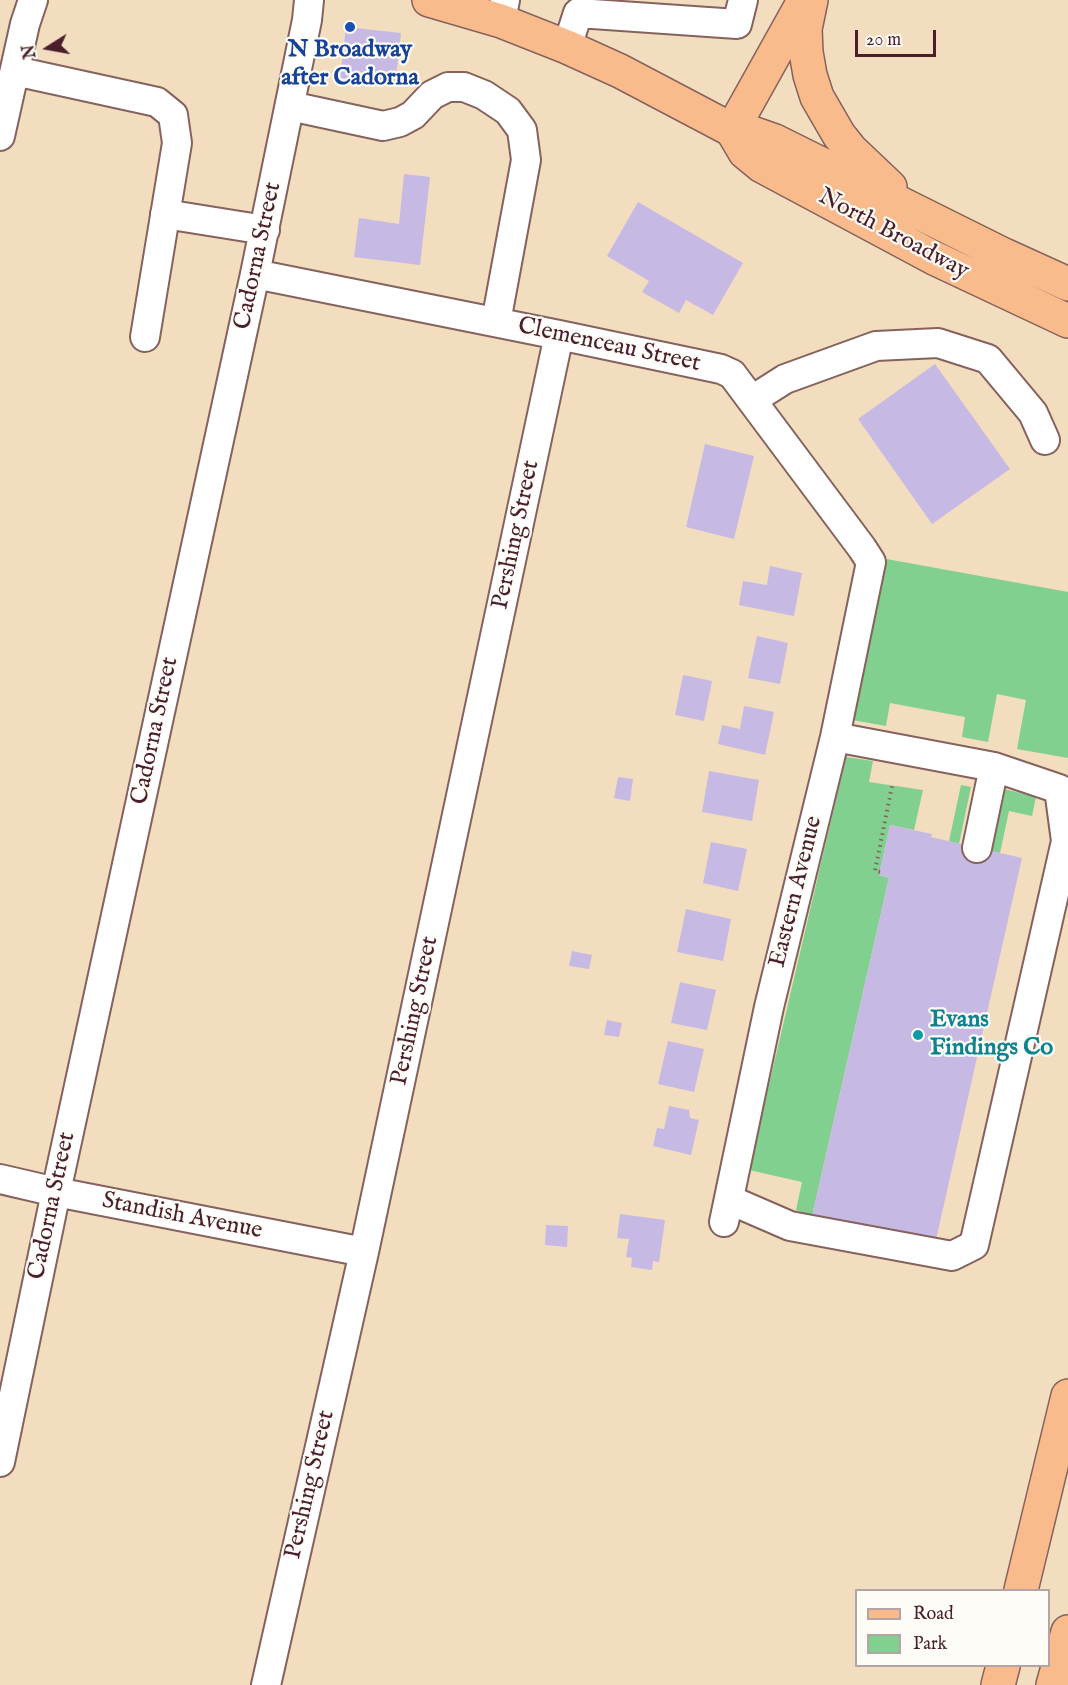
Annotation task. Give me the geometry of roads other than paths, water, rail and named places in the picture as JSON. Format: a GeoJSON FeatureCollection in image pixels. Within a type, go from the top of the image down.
{"type":"FeatureCollection","features":[{"type":"Feature","properties":{"kind":"main road","name":"North Broadway"},"geometry":{"type":"LineString","coordinates":[[429,0],[503,10],[567,47],[620,71],[732,130],[755,134],[775,141],[1068,284]]}},
{"type":"Feature","properties":{"kind":"main road"},"geometry":{"type":"LineString","coordinates":[[732,130],[804,0]]}},
{"type":"Feature","properties":{"kind":"main road"},"geometry":{"type":"LineString","coordinates":[[811,0],[805,29],[806,52],[813,86],[827,116],[839,135],[869,168],[906,199],[951,228]]}},
{"type":"Feature","properties":{"kind":"main road","name":"North Broadway"},"geometry":{"type":"LineString","coordinates":[[732,130],[745,152],[762,166],[945,263],[1068,321]]}},
{"type":"Feature","properties":{"kind":"main road"},"geometry":{"type":"LineString","coordinates":[[1021,1589],[1068,1396]]}},
{"type":"Feature","properties":{"kind":"main road"},"geometry":{"type":"LineString","coordinates":[[1055,1675],[1068,1632]]}},
{"type":"Feature","properties":{"kind":"main road"},"geometry":{"type":"LineString","coordinates":[[998,1685],[1002,1667]]}},
{"type":"Feature","properties":{"kind":"street"},"geometry":{"type":"LineString","coordinates":[[0,136],[33,0]]}},
{"type":"Feature","properties":{"kind":"street","name":"Cadorna Street"},"geometry":{"type":"LineString","coordinates":[[0,1462],[56,1192],[265,230],[309,0]]}},
{"type":"Feature","properties":{"kind":"street"},"geometry":{"type":"LineString","coordinates":[[567,47],[579,7],[737,24],[743,0]]}},
{"type":"Feature","properties":{"kind":"street"},"geometry":{"type":"LineString","coordinates":[[15,71],[157,102],[173,115],[177,142],[145,337]]}},
{"type":"Feature","properties":{"kind":"street"},"geometry":{"type":"LineString","coordinates":[[290,106],[383,126],[400,122],[412,115],[432,95],[448,87],[464,87],[484,95],[508,111],[522,130],[526,160],[496,322]]}},
{"type":"Feature","properties":{"kind":"street"},"geometry":{"type":"LineString","coordinates":[[165,214],[265,230]]}},
{"type":"Feature","properties":{"kind":"street","name":"Clemenceau Street"},"geometry":{"type":"LineString","coordinates":[[255,274],[559,334],[721,369],[732,374],[871,562]]}},
{"type":"Feature","properties":{"kind":"street","name":"Pershing Street"},"geometry":{"type":"LineString","coordinates":[[266,1685],[364,1252],[559,334]]}},
{"type":"Feature","properties":{"kind":"street"},"geometry":{"type":"LineString","coordinates":[[752,400],[785,379],[876,346],[938,343],[988,359],[1033,413],[1045,440]]}},
{"type":"Feature","properties":{"kind":"street","name":"Eastern Avenue"},"geometry":{"type":"LineString","coordinates":[[871,562],[835,737],[769,1007],[727,1211],[790,1226],[952,1256],[974,1245],[1066,841],[1059,789],[994,767]]}},
{"type":"Feature","properties":{"kind":"street"},"geometry":{"type":"LineString","coordinates":[[835,737],[994,767],[977,848]]}},
{"type":"Feature","properties":{"kind":"street","name":"Standish Avenue"},"geometry":{"type":"LineString","coordinates":[[0,1179],[364,1252]]}},
{"type":"Feature","properties":{"kind":"place","name":"N Broadway after Cadorna"},"geometry":{"type":"Point","coordinates":[350,27]}},
{"type":"Feature","properties":{"kind":"place","name":"Evans Findings Co"},"geometry":{"type":"Point","coordinates":[918,1035]}}]}
